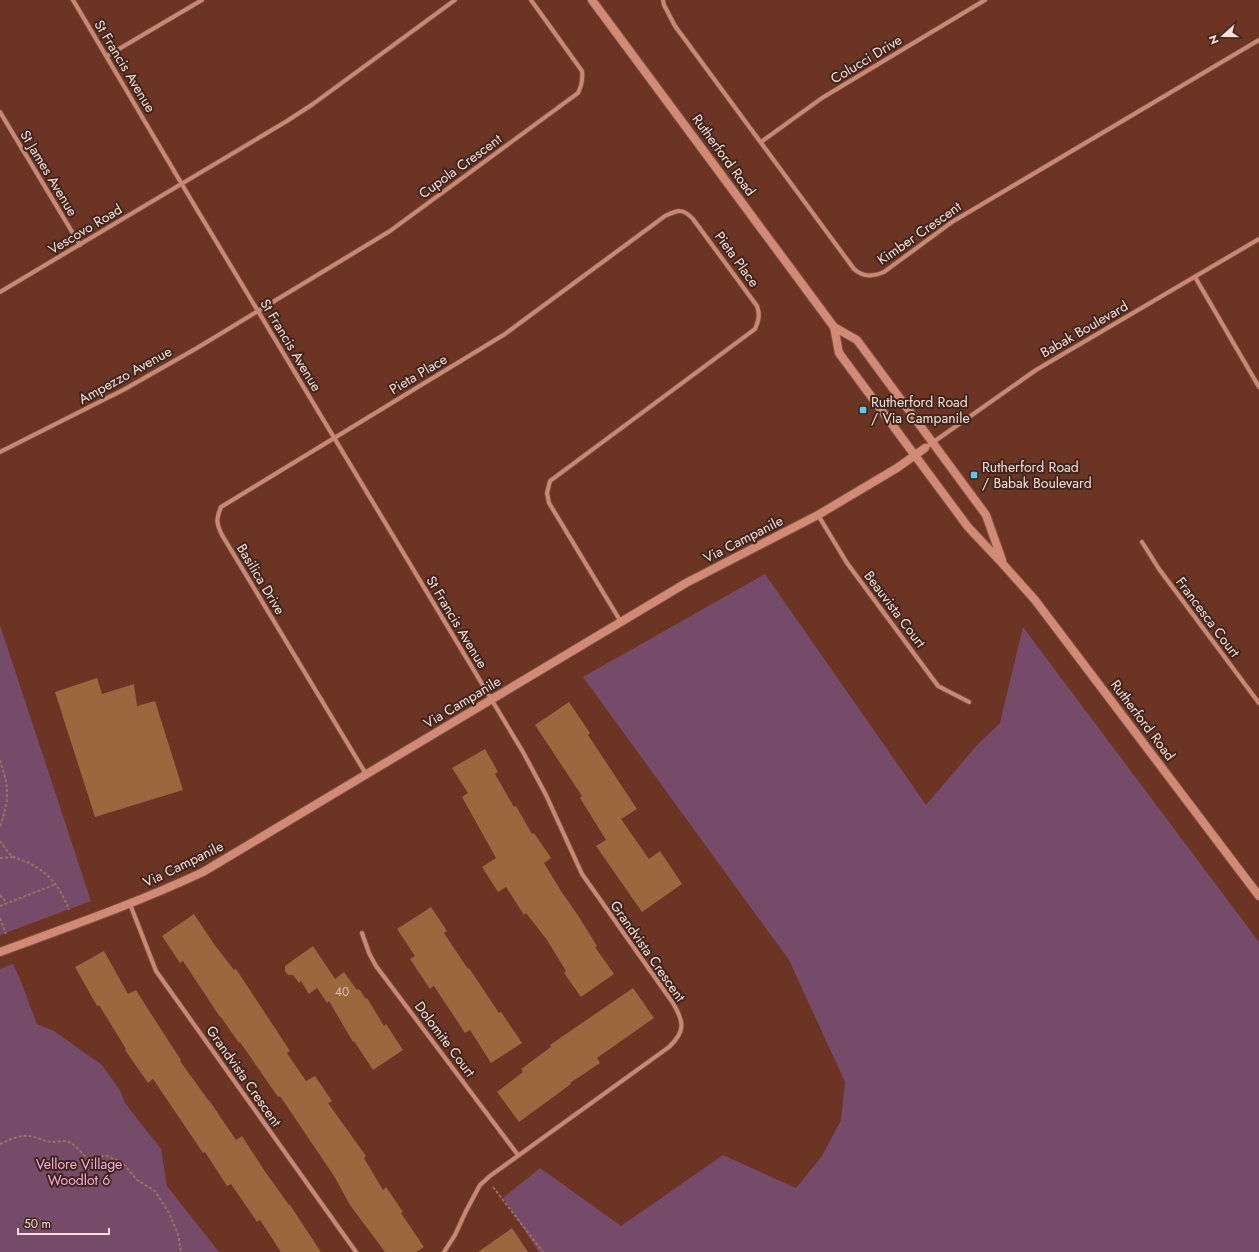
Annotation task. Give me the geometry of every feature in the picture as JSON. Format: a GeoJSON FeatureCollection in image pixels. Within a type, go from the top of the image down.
{"type":"FeatureCollection","features":[{"type":"Feature","properties":{"kind":"main road","name":"Rutherford Road"},"geometry":{"type":"LineString","coordinates":[[592,0],[834,327],[857,340],[986,515],[1002,563]]}},
{"type":"Feature","properties":{"kind":"main road","name":"Rutherford Road"},"geometry":{"type":"LineString","coordinates":[[834,327],[839,353],[968,527],[1035,600],[1259,896]]}},
{"type":"Feature","properties":{"kind":"main road","name":"Via Campanile"},"geometry":{"type":"LineString","coordinates":[[0,952],[130,904],[170,888],[203,872],[621,622],[710,570],[818,515],[925,448]]}},
{"type":"Feature","properties":{"kind":"street","name":"St Francis Avenue"},"geometry":{"type":"LineString","coordinates":[[73,0],[491,700]]}},
{"type":"Feature","properties":{"kind":"street"},"geometry":{"type":"LineString","coordinates":[[107,56],[202,0]]}},
{"type":"Feature","properties":{"kind":"street"},"geometry":{"type":"LineString","coordinates":[[182,184],[313,104],[455,0]]}},
{"type":"Feature","properties":{"kind":"street","name":"Cupola Crescent"},"geometry":{"type":"LineString","coordinates":[[258,311],[390,231],[578,93],[582,86],[582,71],[531,0]]}},
{"type":"Feature","properties":{"kind":"street","name":"Kimber Crescent"},"geometry":{"type":"LineString","coordinates":[[663,0],[664,6],[676,26],[854,269],[860,274],[867,276],[875,276],[884,272],[952,222],[1259,40]]}},
{"type":"Feature","properties":{"kind":"street","name":"Colucci Drive"},"geometry":{"type":"LineString","coordinates":[[761,142],[822,98],[985,0]]}},
{"type":"Feature","properties":{"kind":"street","name":"St James Avenue"},"geometry":{"type":"LineString","coordinates":[[0,112],[80,245]]}},
{"type":"Feature","properties":{"kind":"street","name":"Vescovo Road"},"geometry":{"type":"LineString","coordinates":[[0,292],[182,184]]}},
{"type":"Feature","properties":{"kind":"street","name":"Pieta Place"},"geometry":{"type":"LineString","coordinates":[[334,438],[505,334],[665,216],[673,212],[681,211],[688,213],[757,306],[759,314],[755,329],[558,474],[550,482],[548,493],[549,503],[621,622]]}},
{"type":"Feature","properties":{"kind":"street","name":"Babak Boulevard"},"geometry":{"type":"LineString","coordinates":[[925,448],[1036,370],[1259,239]]}},
{"type":"Feature","properties":{"kind":"street"},"geometry":{"type":"LineString","coordinates":[[1195,277],[1259,387]]}},
{"type":"Feature","properties":{"kind":"street","name":"Ampezzo Avenue"},"geometry":{"type":"LineString","coordinates":[[0,452],[125,389],[258,311]]}},
{"type":"Feature","properties":{"kind":"street","name":"Basilica Drive"},"geometry":{"type":"LineString","coordinates":[[334,438],[221,507],[217,524],[226,542],[366,774]]}},
{"type":"Feature","properties":{"kind":"street","name":"Beauvista Court"},"geometry":{"type":"LineString","coordinates":[[818,515],[847,563],[938,686],[969,702]]}},
{"type":"Feature","properties":{"kind":"street","name":"Francesca Court"},"geometry":{"type":"LineString","coordinates":[[1142,542],[1158,569],[1259,703]]}},
{"type":"Feature","properties":{"kind":"street","name":"Grandvista Crescent"},"geometry":{"type":"LineString","coordinates":[[444,1252],[455,1235],[480,1185],[518,1155],[669,1046],[678,1039],[682,1029],[680,1014],[673,1003],[582,874],[532,768],[491,700]]}},
{"type":"Feature","properties":{"kind":"street","name":"Grandvista Crescent"},"geometry":{"type":"LineString","coordinates":[[130,904],[156,971],[356,1252]]}},
{"type":"Feature","properties":{"kind":"street","name":"Dolomite Court"},"geometry":{"type":"LineString","coordinates":[[362,933],[369,953],[376,966],[518,1155]]}},
{"type":"Feature","properties":{"kind":"path"},"geometry":{"type":"LineString","coordinates":[[0,760],[8,788],[7,801],[0,828]]}},
{"type":"Feature","properties":{"kind":"path"},"geometry":{"type":"LineString","coordinates":[[0,841],[14,857],[40,870],[56,884],[62,892],[69,910]]}},
{"type":"Feature","properties":{"kind":"path"},"geometry":{"type":"LineString","coordinates":[[0,858],[14,857]]}},
{"type":"Feature","properties":{"kind":"path"},"geometry":{"type":"LineString","coordinates":[[0,906],[56,884]]}},
{"type":"Feature","properties":{"kind":"path"},"geometry":{"type":"LineString","coordinates":[[0,895],[7,903]]}},
{"type":"Feature","properties":{"kind":"path"},"geometry":{"type":"LineString","coordinates":[[0,918],[6,934]]}},
{"type":"Feature","properties":{"kind":"path"},"geometry":{"type":"LineString","coordinates":[[0,1144],[11,1139],[29,1136],[52,1142],[68,1142],[87,1158],[95,1160],[105,1154],[123,1163],[137,1180],[155,1190],[169,1213],[178,1234],[181,1252]]}},
{"type":"Feature","properties":{"kind":"path"},"geometry":{"type":"LineString","coordinates":[[493,1187],[543,1252]]}},
{"type":"Feature","properties":{"kind":"green space"},"geometry":{"type":"Polygon","coordinates":[[[765,574],[926,805],[977,745],[1000,723],[1023,627],[1259,942],[1259,1252],[539,1252],[503,1198],[540,1168],[621,1226],[723,1155],[796,1188],[822,1156],[841,1120],[845,1082],[789,960],[583,677],[765,574]]]}},
{"type":"Feature","properties":{"kind":"green space"},"geometry":{"type":"Polygon","coordinates":[[[0,625],[91,901],[0,935],[0,625]]]}},
{"type":"Feature","properties":{"kind":"green space","name":"Vellore Village Woodlot 6"},"geometry":{"type":"Polygon","coordinates":[[[13,964],[37,1024],[54,1031],[102,1065],[120,1090],[125,1103],[161,1149],[167,1186],[219,1252],[0,1252],[0,969],[13,964]]]}},
{"type":"Feature","properties":{"kind":"building"},"geometry":{"type":"Polygon","coordinates":[[[97,678],[102,694],[134,684],[137,706],[155,701],[183,790],[95,817],[55,692],[97,678]]]}},
{"type":"Feature","properties":{"kind":"building"},"geometry":{"type":"Polygon","coordinates":[[[569,702],[590,733],[588,735],[637,809],[621,819],[649,859],[660,851],[682,884],[642,912],[596,846],[606,840],[580,798],[582,796],[535,725],[569,702]]]}},
{"type":"Feature","properties":{"kind":"building"},"geometry":{"type":"Polygon","coordinates":[[[485,749],[498,772],[495,774],[514,807],[516,806],[532,834],[534,833],[551,858],[544,863],[597,946],[595,947],[614,974],[581,997],[564,973],[566,971],[547,940],[526,913],[524,915],[506,887],[498,892],[482,867],[496,858],[462,797],[468,793],[452,768],[485,749]]]}},
{"type":"Feature","properties":{"kind":"building"},"geometry":{"type":"Polygon","coordinates":[[[431,907],[447,931],[444,933],[468,969],[469,968],[499,1013],[501,1012],[522,1043],[491,1063],[470,1030],[465,1033],[434,986],[430,989],[410,959],[415,956],[397,929],[431,907]]]}},
{"type":"Feature","properties":{"kind":"building"},"geometry":{"type":"Polygon","coordinates":[[[194,914],[214,944],[234,970],[236,969],[290,1051],[287,1053],[306,1081],[315,1076],[332,1101],[328,1103],[366,1156],[364,1158],[383,1190],[386,1187],[403,1212],[401,1213],[424,1247],[416,1252],[385,1252],[350,1205],[334,1176],[280,1096],[278,1097],[240,1042],[239,1043],[220,1017],[183,961],[180,963],[162,936],[194,914]]]}},
{"type":"Feature","properties":{"kind":"building"},"geometry":{"type":"Polygon","coordinates":[[[313,946],[335,979],[344,972],[357,990],[359,989],[366,999],[367,998],[384,1026],[386,1024],[403,1050],[373,1070],[354,1041],[353,1042],[329,1001],[327,1003],[317,988],[309,994],[301,981],[299,983],[293,975],[288,975],[285,971],[285,966],[313,946]]]}},
{"type":"Feature","properties":{"kind":"building"},"geometry":{"type":"Polygon","coordinates":[[[104,951],[128,994],[136,990],[181,1060],[180,1061],[236,1140],[242,1136],[321,1252],[281,1252],[260,1220],[257,1222],[231,1184],[227,1186],[205,1152],[203,1153],[153,1079],[148,1083],[125,1050],[126,1049],[99,1005],[97,1006],[75,967],[104,951]]]}},
{"type":"Feature","properties":{"kind":"building"},"geometry":{"type":"Polygon","coordinates":[[[633,988],[654,1018],[597,1058],[600,1063],[570,1083],[571,1084],[519,1122],[497,1092],[523,1072],[521,1069],[551,1047],[550,1045],[633,988]]]}},
{"type":"Feature","properties":{"kind":"building"},"geometry":{"type":"Polygon","coordinates":[[[512,1228],[528,1252],[478,1252],[512,1228]]]}},
{"type":"Feature","properties":{"kind":"place","name":"Rutherford Road / Via Campanile"},"geometry":{"type":"Point","coordinates":[863,410]}},
{"type":"Feature","properties":{"kind":"place","name":"Rutherford Road / Babak Boulevard"},"geometry":{"type":"Point","coordinates":[974,475]}}]}
